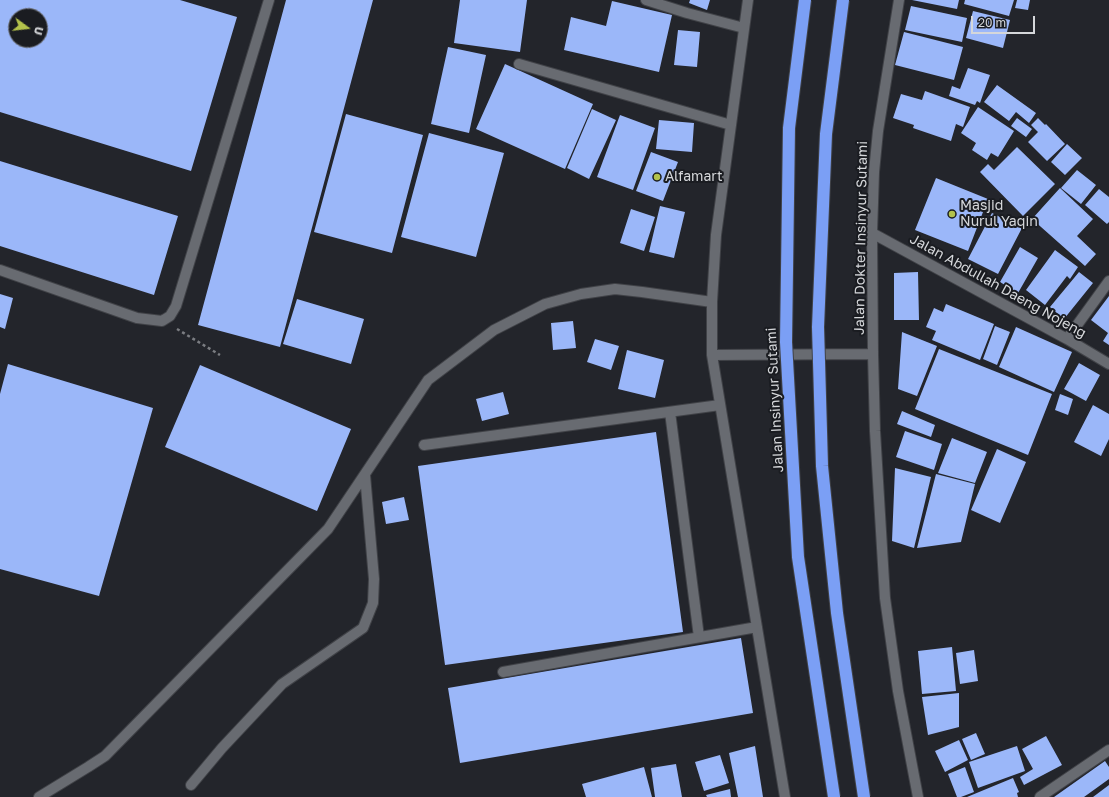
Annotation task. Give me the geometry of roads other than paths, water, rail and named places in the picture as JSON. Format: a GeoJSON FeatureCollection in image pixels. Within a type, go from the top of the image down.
{"type":"FeatureCollection","features":[{"type":"Feature","properties":{"kind":"highway","name":"Jalan Insinyur Sutami"},"geometry":{"type":"LineString","coordinates":[[805,0],[789,128],[786,342],[798,557],[834,797]]}},
{"type":"Feature","properties":{"kind":"highway"},"geometry":{"type":"LineString","coordinates":[[843,0],[826,134],[818,327],[822,466],[837,613],[864,797]]}},
{"type":"Feature","properties":{"kind":"street"},"geometry":{"type":"LineString","coordinates":[[0,270],[137,318],[162,321],[170,316],[176,306],[269,0]]}},
{"type":"Feature","properties":{"kind":"street"},"geometry":{"type":"LineString","coordinates":[[646,0],[687,13],[744,28]]}},
{"type":"Feature","properties":{"kind":"street"},"geometry":{"type":"LineString","coordinates":[[748,0],[716,235],[712,302],[712,355],[785,797]]}},
{"type":"Feature","properties":{"kind":"street","name":"Jalan Dokter Insinyur Sutami"},"geometry":{"type":"LineString","coordinates":[[899,0],[878,131],[874,172],[872,233],[873,354],[875,431],[886,598],[898,691],[918,797]]}},
{"type":"Feature","properties":{"kind":"street"},"geometry":{"type":"LineString","coordinates":[[519,64],[731,125]]}},
{"type":"Feature","properties":{"kind":"street","name":"Jalan Abdullah Daeng Nojeng"},"geometry":{"type":"LineString","coordinates":[[872,233],[1067,338],[1109,364]]}},
{"type":"Feature","properties":{"kind":"street"},"geometry":{"type":"LineString","coordinates":[[1067,338],[1109,281]]}},
{"type":"Feature","properties":{"kind":"street"},"geometry":{"type":"LineString","coordinates":[[38,797],[104,756],[328,528],[428,380],[494,330],[545,304],[580,294],[615,290],[642,292],[712,302]]}},
{"type":"Feature","properties":{"kind":"street"},"geometry":{"type":"LineString","coordinates":[[712,355],[873,354]]}},
{"type":"Feature","properties":{"kind":"street"},"geometry":{"type":"LineString","coordinates":[[424,445],[720,405]]}},
{"type":"Feature","properties":{"kind":"street"},"geometry":{"type":"LineString","coordinates":[[670,412],[699,637]]}},
{"type":"Feature","properties":{"kind":"street"},"geometry":{"type":"LineString","coordinates":[[191,785],[222,748],[282,684],[363,628],[373,603],[374,579],[365,475]]}},
{"type":"Feature","properties":{"kind":"street"},"geometry":{"type":"LineString","coordinates":[[503,672],[757,628]]}},
{"type":"Feature","properties":{"kind":"street"},"geometry":{"type":"LineString","coordinates":[[1040,797],[1109,750]]}},
{"type":"Feature","properties":{"kind":"place","name":"Alfamart"},"geometry":{"type":"Point","coordinates":[657,177]}},
{"type":"Feature","properties":{"kind":"place","name":"Masjid Nurul Yaqin"},"geometry":{"type":"Point","coordinates":[952,214]}}]}
